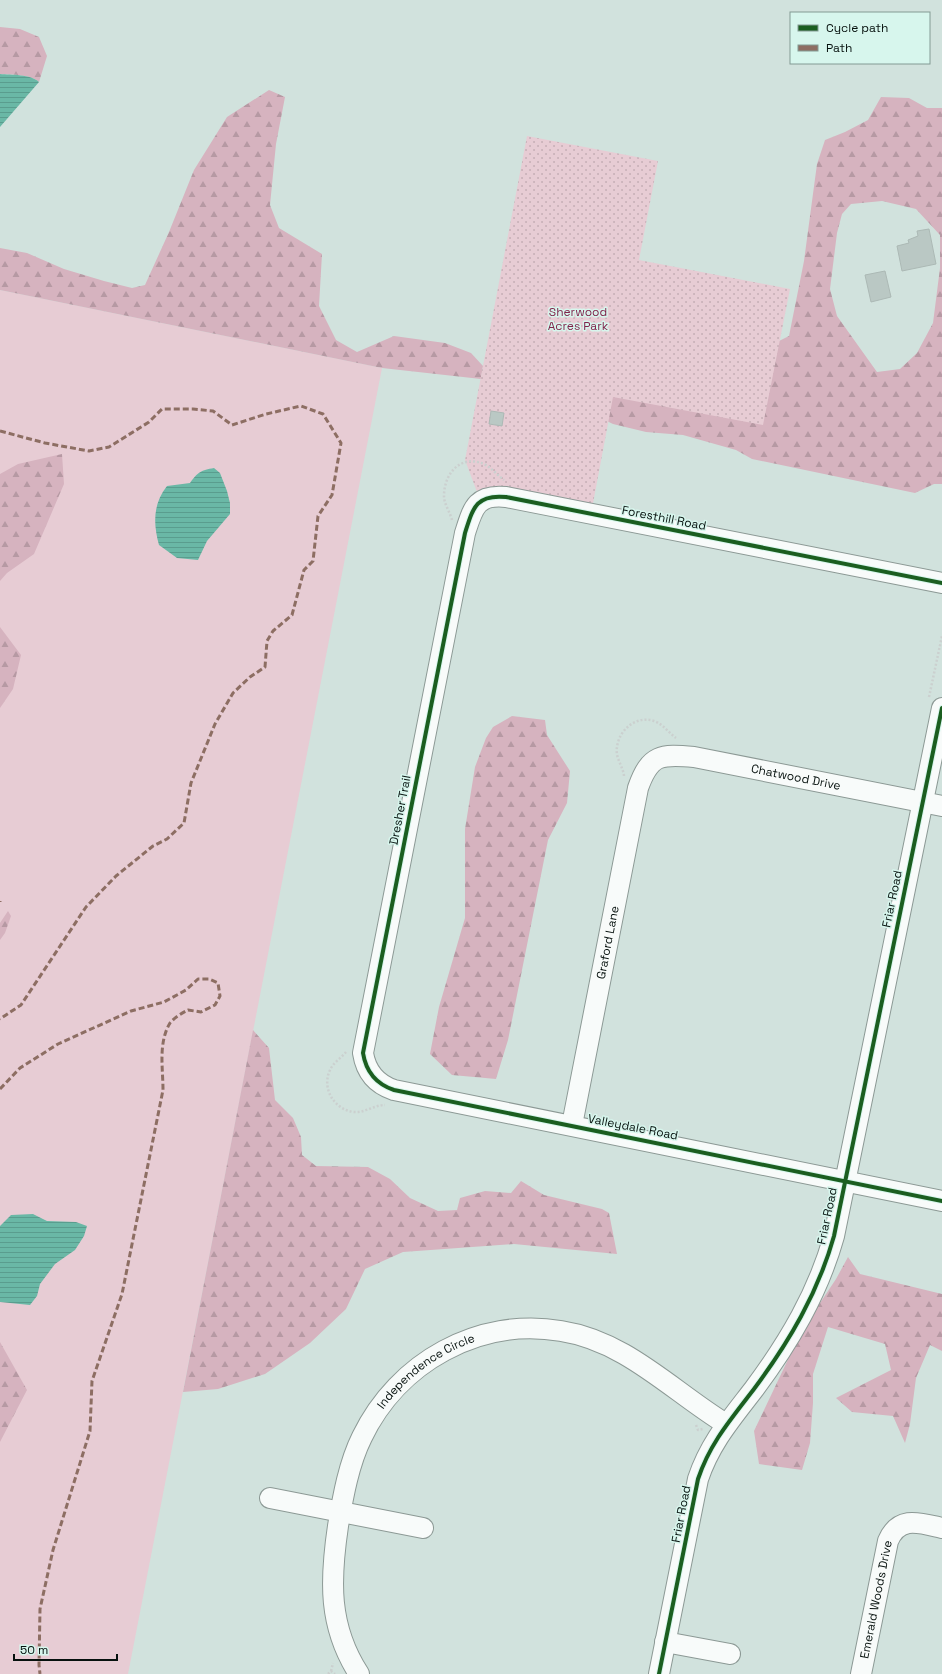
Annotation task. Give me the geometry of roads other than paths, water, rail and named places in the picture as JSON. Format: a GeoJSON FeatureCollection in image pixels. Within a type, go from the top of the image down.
{"type":"FeatureCollection","features":[{"type":"Feature","properties":{"kind":"street","name":"Foresthill Road"},"geometry":{"type":"LineString","coordinates":[[452,595],[465,533],[473,508],[480,500],[497,496],[942,583]]}},
{"type":"Feature","properties":{"kind":"street","name":"Dresher Trail"},"geometry":{"type":"LineString","coordinates":[[367,1029],[452,595]]}},
{"type":"Feature","properties":{"kind":"street","name":"Friar Road"},"geometry":{"type":"LineString","coordinates":[[658,1674],[698,1479],[708,1452],[726,1424],[753,1390],[784,1346],[821,1277],[834,1236],[942,708]]}},
{"type":"Feature","properties":{"kind":"street","name":"Chatwood Drive"},"geometry":{"type":"LineString","coordinates":[[652,762],[664,756],[672,755],[694,757],[942,806]]}},
{"type":"Feature","properties":{"kind":"street","name":"Graford Lane"},"geometry":{"type":"LineString","coordinates":[[572,1125],[638,788],[643,773],[652,762]]}},
{"type":"Feature","properties":{"kind":"street","name":"Valleydale Road"},"geometry":{"type":"LineString","coordinates":[[367,1029],[363,1053],[366,1067],[374,1078],[387,1087],[942,1201]]}},
{"type":"Feature","properties":{"kind":"street","name":"Independence Circle"},"geometry":{"type":"LineString","coordinates":[[357,1673],[339,1630],[333,1596],[333,1560],[346,1486],[361,1438],[375,1413],[385,1399],[413,1370],[430,1358],[446,1349],[482,1335],[523,1328],[561,1331],[596,1339],[623,1352],[701,1409],[726,1424]]}},
{"type":"Feature","properties":{"kind":"street"},"geometry":{"type":"LineString","coordinates":[[270,1498],[423,1528]]}},
{"type":"Feature","properties":{"kind":"street","name":"Emerald Woods Drive"},"geometry":{"type":"LineString","coordinates":[[861,1674],[888,1541],[891,1534],[896,1528],[911,1522],[942,1528]]}},
{"type":"Feature","properties":{"kind":"street"},"geometry":{"type":"LineString","coordinates":[[665,1642],[730,1654]]}},
{"type":"Feature","properties":{"kind":"park label","name":"Sherwood Acres Park"},"geometry":{"type":"Point","coordinates":[578,319]}}]}
